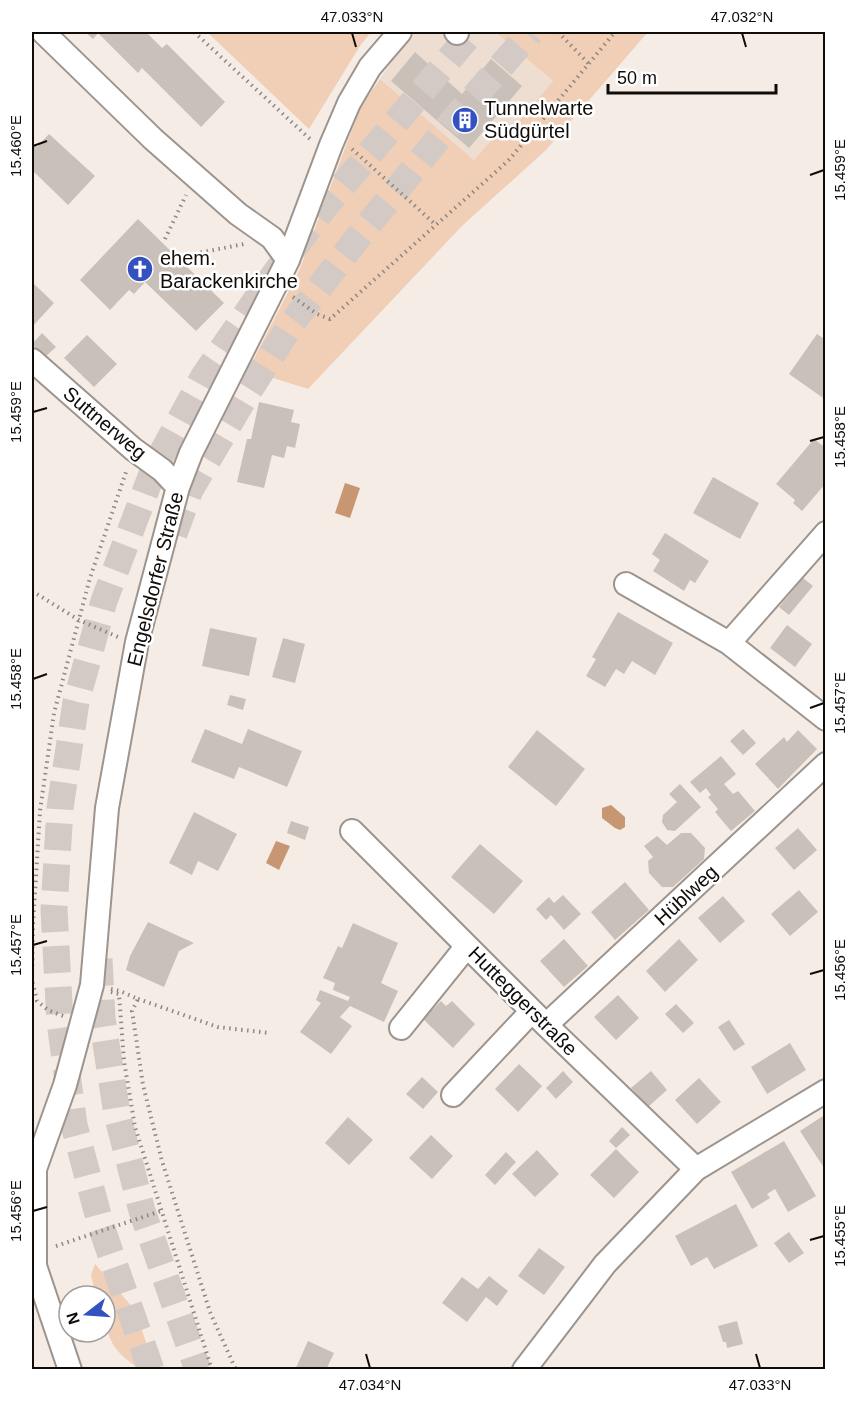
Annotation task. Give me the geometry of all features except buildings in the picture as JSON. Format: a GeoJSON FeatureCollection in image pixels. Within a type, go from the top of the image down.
{"type":"FeatureCollection","features":[{"type":"Feature","properties":{"kind":"street"},"geometry":{"type":"LineString","coordinates":[[43,32],[153,139],[238,214],[272,238],[288,260]]}},
{"type":"Feature","properties":{"kind":"street","name":"Engelsdorfer Straße"},"geometry":{"type":"LineString","coordinates":[[69,1370],[35,1266],[33,1169],[65,1085],[81,1023],[97,987],[107,808],[137,642],[178,487],[191,453],[288,260],[331,145],[349,104],[370,67],[400,32]]}},
{"type":"Feature","properties":{"kind":"street","name":"Suttnerweg"},"geometry":{"type":"LineString","coordinates":[[32,360],[134,449],[162,470],[178,487]]}},
{"type":"Feature","properties":{"kind":"street"},"geometry":{"type":"LineString","coordinates":[[729,643],[825,533]]}},
{"type":"Feature","properties":{"kind":"street"},"geometry":{"type":"LineString","coordinates":[[626,584],[729,643],[825,719]]}},
{"type":"Feature","properties":{"kind":"street","name":"Hüblweg"},"geometry":{"type":"LineString","coordinates":[[453,1095],[825,764]]}},
{"type":"Feature","properties":{"kind":"street","name":"Hutteggerstraße"},"geometry":{"type":"LineString","coordinates":[[352,831],[539,1018],[696,1169]]}},
{"type":"Feature","properties":{"kind":"street"},"geometry":{"type":"LineString","coordinates":[[402,1028],[467,946]]}},
{"type":"Feature","properties":{"kind":"street"},"geometry":{"type":"LineString","coordinates":[[524,1370],[605,1264],[696,1169],[825,1091]]}},
{"type":"Feature","properties":{"kind":"path"},"geometry":{"type":"LineString","coordinates":[[195,32],[309,139],[352,149],[436,225]]}},
{"type":"Feature","properties":{"kind":"path"},"geometry":{"type":"LineString","coordinates":[[558,32],[589,64]]}},
{"type":"Feature","properties":{"kind":"path"},"geometry":{"type":"LineString","coordinates":[[290,295],[317,314],[330,319],[508,162],[615,32]]}},
{"type":"Feature","properties":{"kind":"path"},"geometry":{"type":"LineString","coordinates":[[165,239],[190,187]]}},
{"type":"Feature","properties":{"kind":"path"},"geometry":{"type":"LineString","coordinates":[[183,256],[249,243]]}},
{"type":"Feature","properties":{"kind":"path"},"geometry":{"type":"LineString","coordinates":[[81,1023],[48,1010],[37,1001],[32,980],[40,811],[54,713],[90,578],[134,449]]}},
{"type":"Feature","properties":{"kind":"path"},"geometry":{"type":"LineString","coordinates":[[32,591],[79,620],[121,638],[137,642]]}},
{"type":"Feature","properties":{"kind":"path"},"geometry":{"type":"LineString","coordinates":[[97,987],[120,991],[218,1027],[269,1033]]}},
{"type":"Feature","properties":{"kind":"path"},"geometry":{"type":"LineString","coordinates":[[97,987],[119,994],[124,1061],[135,1127],[212,1370]]}},
{"type":"Feature","properties":{"kind":"path"},"geometry":{"type":"LineString","coordinates":[[138,999],[132,1011],[143,1086],[162,1161],[210,1312],[236,1370]]}},
{"type":"Feature","properties":{"kind":"path"},"geometry":{"type":"LineString","coordinates":[[35,1252],[160,1211]]}},
{"type":"Feature","properties":{"kind":"shaded area"},"geometry":{"type":"Polygon","coordinates":[[[207,32],[371,32],[309,129],[207,32]]]}},
{"type":"Feature","properties":{"kind":"shaded area"},"geometry":{"type":"Polygon","coordinates":[[[416,32],[495,32],[553,81],[506,137],[499,131],[474,160],[380,79],[403,45],[416,32]]]}},
{"type":"Feature","properties":{"kind":"shaded area"},"geometry":{"type":"Polygon","coordinates":[[[495,32],[648,32],[546,150],[462,226],[308,389],[248,370],[299,271],[360,108],[380,79],[474,160],[499,131],[506,136],[553,81],[495,32]]]}},
{"type":"Feature","properties":{"kind":"shaded area"},"geometry":{"type":"Polygon","coordinates":[[[345,483],[360,488],[350,518],[335,513],[345,483]]]}},
{"type":"Feature","properties":{"kind":"shaded area"},"geometry":{"type":"Polygon","coordinates":[[[611,805],[625,817],[625,827],[620,830],[602,818],[602,808],[611,805]]]}},
{"type":"Feature","properties":{"kind":"shaded area"},"geometry":{"type":"Polygon","coordinates":[[[276,841],[290,846],[279,870],[266,863],[276,841]]]}},
{"type":"Feature","properties":{"kind":"shaded area"},"geometry":{"type":"Polygon","coordinates":[[[95,1264],[112,1284],[93,1284],[91,1275],[95,1264]]]}},
{"type":"Feature","properties":{"kind":"shaded area"},"geometry":{"type":"Polygon","coordinates":[[[117,1289],[135,1310],[155,1368],[140,1369],[113,1344],[117,1344],[117,1289]]]}},
{"type":"Feature","properties":{"kind":"tunnel"},"geometry":{"type":"LineString","coordinates":[[151,1370],[101,1226],[74,1125],[60,1022],[54,910],[60,808],[76,702],[104,601],[155,466],[204,376],[260,294],[322,210],[472,32]]}},
{"type":"Feature","properties":{"kind":"tunnel"},"geometry":{"type":"LineString","coordinates":[[174,534],[190,490],[292,323],[451,123],[531,32]]}},
{"type":"Feature","properties":{"kind":"tunnel"},"geometry":{"type":"LineString","coordinates":[[99,959],[102,1018],[117,1114],[142,1211],[198,1370]]}},
{"type":"Feature","properties":{"kind":"place","name":"Tunnelwarte Südgürtel"},"geometry":{"type":"Point","coordinates":[465,120]}},
{"type":"Feature","properties":{"kind":"place","name":"ehem. Barackenkirche"},"geometry":{"type":"Point","coordinates":[140,269]}}]}
